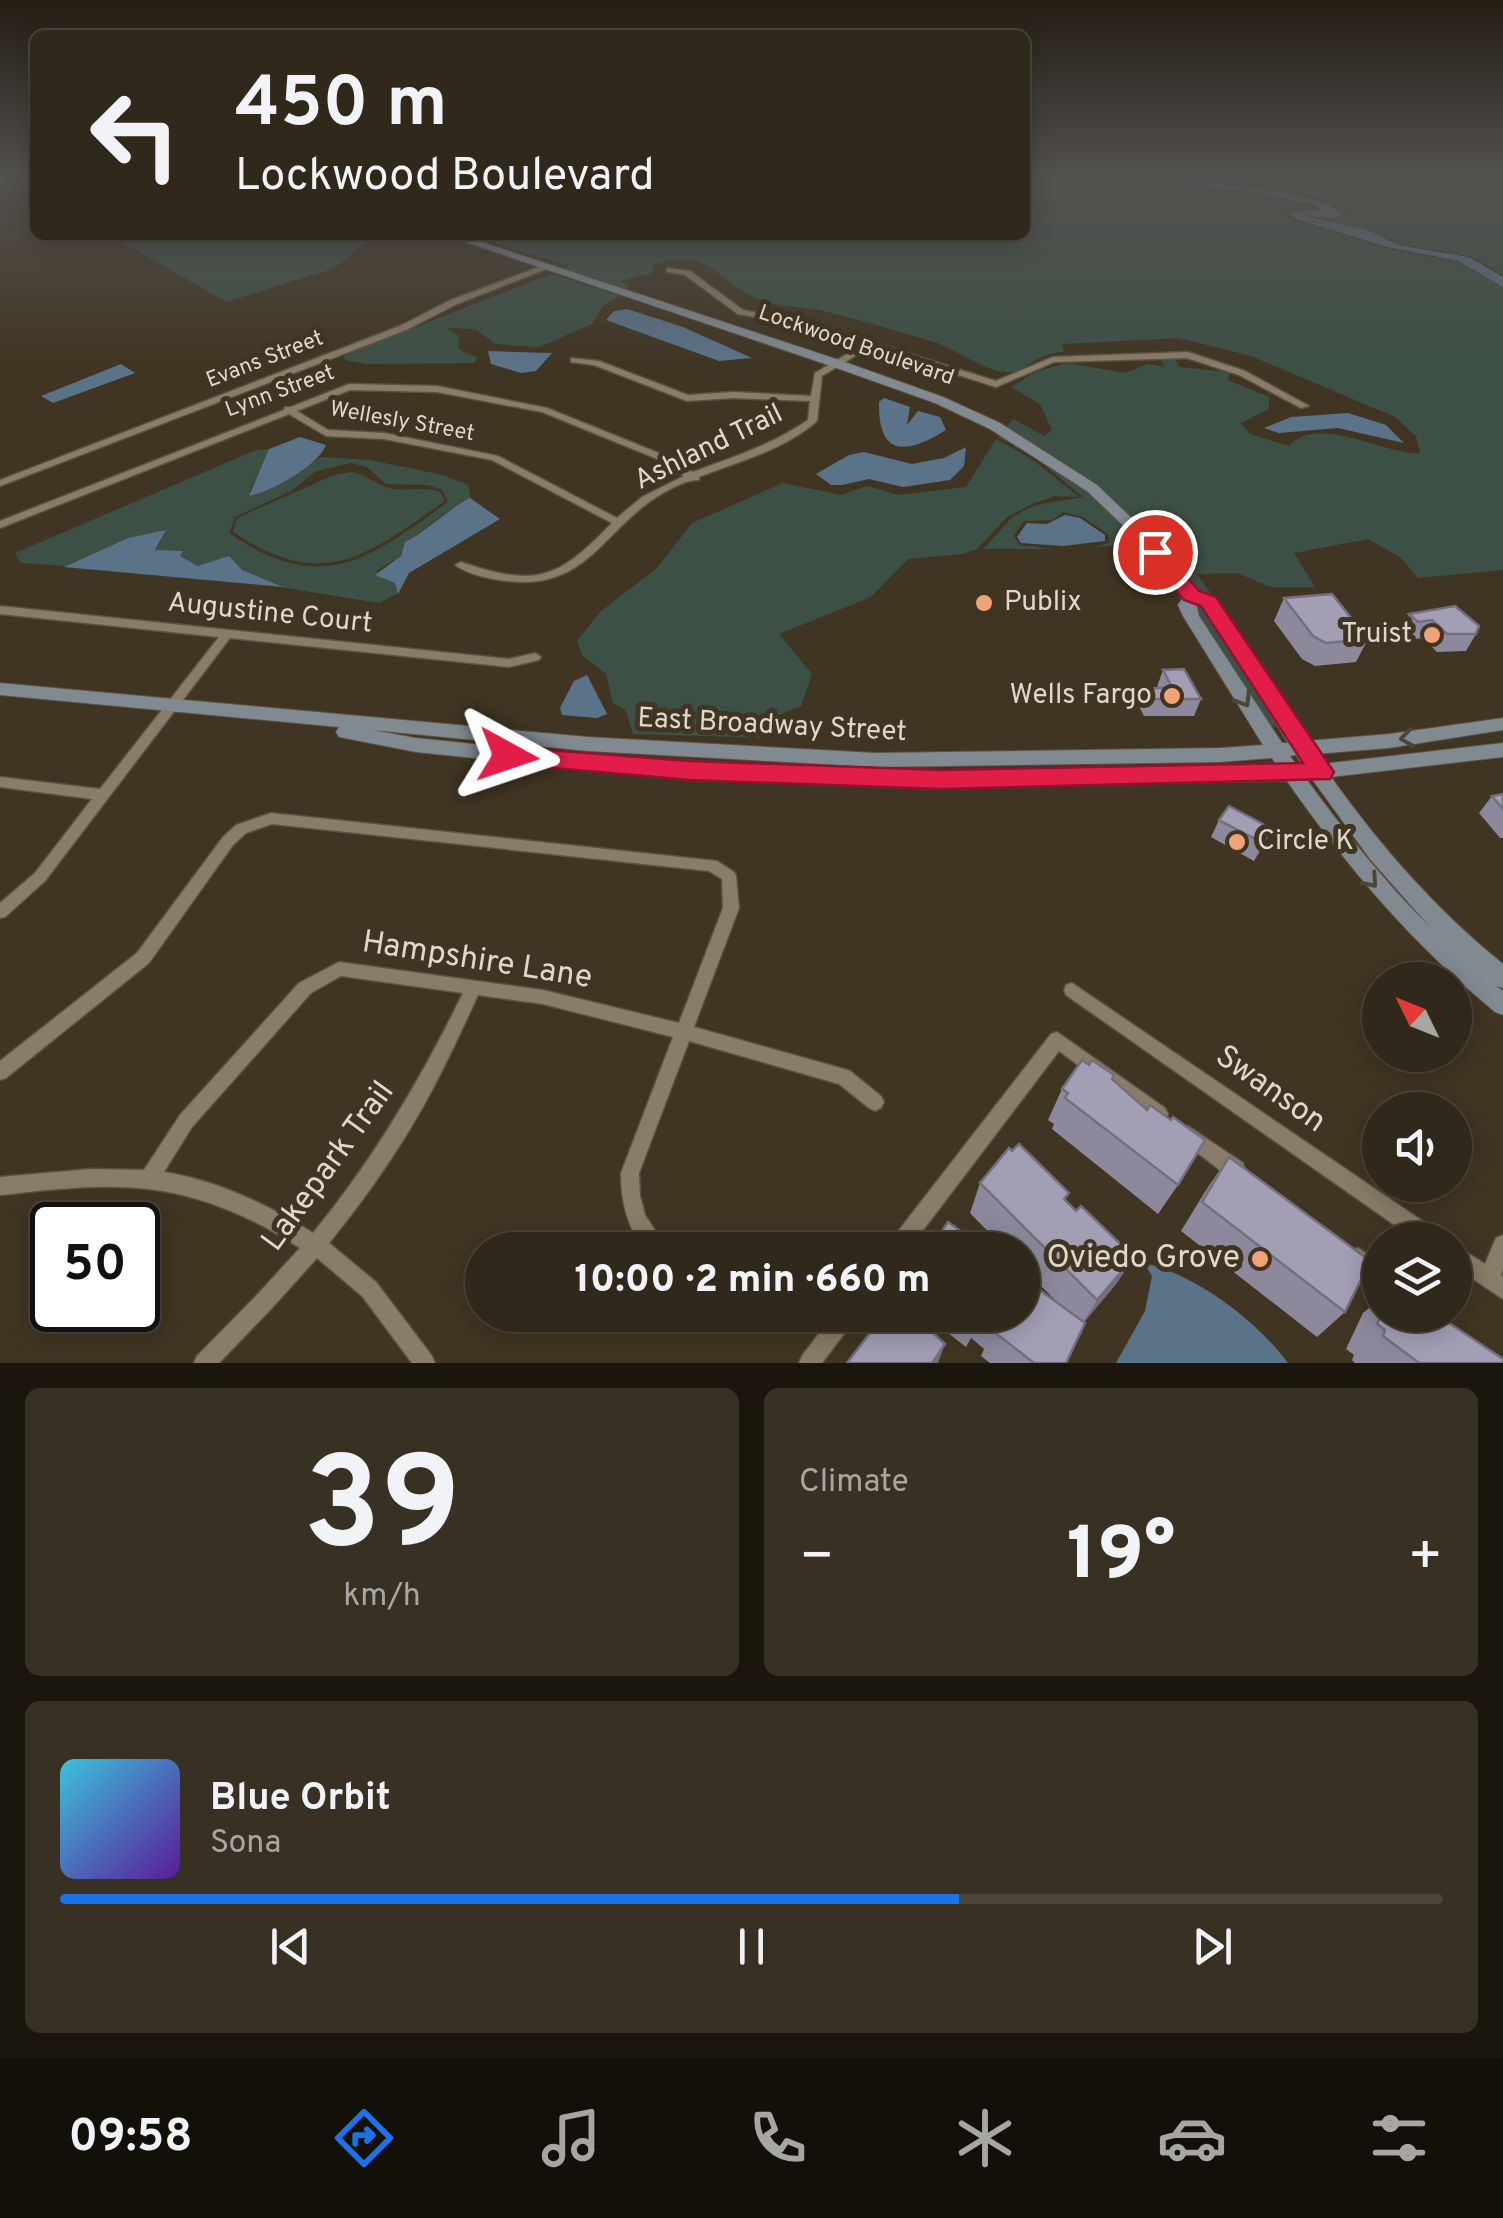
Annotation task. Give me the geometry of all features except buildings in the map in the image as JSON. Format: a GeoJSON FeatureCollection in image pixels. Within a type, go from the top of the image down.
{"type":"FeatureCollection","features":[{"type":"Feature","properties":{"kind":"street","name":"Lockwood Boulevard"},"geometry":{"type":"LineString","coordinates":[[465,241],[939,400],[1050,457],[1092,488],[1136,530],[1192,596],[1209,602],[1386,866],[1450,935],[1503,978]]}},
{"type":"Feature","properties":{"kind":"street","name":"Evans Street"},"geometry":{"type":"LineString","coordinates":[[0,483],[403,328],[454,302],[542,269]]}},
{"type":"Feature","properties":{"kind":"street"},"geometry":{"type":"LineString","coordinates":[[670,270],[687,273],[741,312],[805,324],[996,384],[1052,360],[1188,355],[1242,373],[1304,406]]}},
{"type":"Feature","properties":{"kind":"street"},"geometry":{"type":"LineString","coordinates":[[834,362],[856,340]]}},
{"type":"Feature","properties":{"kind":"street"},"geometry":{"type":"LineString","coordinates":[[834,362],[869,344]]}},
{"type":"Feature","properties":{"kind":"street"},"geometry":{"type":"LineString","coordinates":[[574,360],[596,363],[687,398],[734,395],[814,399]]}},
{"type":"Feature","properties":{"kind":"street","name":"Ashland Trail"},"geometry":{"type":"LineString","coordinates":[[461,565],[533,578],[550,576],[581,560],[647,498],[801,430],[812,420],[818,375],[834,362]]}},
{"type":"Feature","properties":{"kind":"street","name":"Lynn Street"},"geometry":{"type":"LineString","coordinates":[[0,525],[348,387],[437,389],[544,410],[658,456],[695,478]]}},
{"type":"Feature","properties":{"kind":"street","name":"Wellesly Street"},"geometry":{"type":"LineString","coordinates":[[288,409],[326,433],[384,436],[495,458],[618,522]]}},
{"type":"Feature","properties":{"kind":"street","name":"Lockwood Boulevard"},"geometry":{"type":"LineString","coordinates":[[1192,596],[1186,605],[1191,616],[1276,752],[1382,895],[1426,940],[1503,1006]]}},
{"type":"Feature","properties":{"kind":"street","name":"Augustine Court"},"geometry":{"type":"LineString","coordinates":[[0,610],[509,663],[535,657]]}},
{"type":"Feature","properties":{"kind":"street"},"geometry":{"type":"LineString","coordinates":[[0,912],[40,878],[226,634]]}},
{"type":"Feature","properties":{"kind":"street","name":"East Broadway Street"},"geometry":{"type":"LineString","coordinates":[[0,689],[266,717],[940,770],[1293,774],[1503,750]]}},
{"type":"Feature","properties":{"kind":"street","name":"East Broadway Street"},"geometry":{"type":"LineString","coordinates":[[940,770],[1276,752],[1503,724]]}},
{"type":"Feature","properties":{"kind":"street"},"geometry":{"type":"LineString","coordinates":[[0,782],[106,795]]}},
{"type":"Feature","properties":{"kind":"street"},"geometry":{"type":"LineString","coordinates":[[0,1072],[143,958],[228,841],[241,829],[271,818],[712,865],[728,876],[731,908],[630,1173],[630,1209],[641,1232]]}},
{"type":"Feature","properties":{"kind":"street","name":"Hampshire Lane"},"geometry":{"type":"LineString","coordinates":[[149,1179],[186,1121],[318,977],[339,969],[543,997],[685,1032],[844,1077],[874,1102]]}},
{"type":"Feature","properties":{"kind":"street","name":"Lakepark Trail"},"geometry":{"type":"LineString","coordinates":[[204,1363],[316,1244],[418,1100],[474,987]]}},
{"type":"Feature","properties":{"kind":"street","name":"Swanson"},"geometry":{"type":"LineString","coordinates":[[1072,990],[1407,1222]]}},
{"type":"Feature","properties":{"kind":"street"},"geometry":{"type":"LineString","coordinates":[[910,1232],[1057,1040],[1251,1180]]}},
{"type":"Feature","properties":{"kind":"street"},"geometry":{"type":"LineString","coordinates":[[0,1186],[82,1179],[149,1179],[235,1203],[316,1244],[370,1290],[425,1363]]}},
{"type":"Feature","properties":{"kind":"street"},"geometry":{"type":"LineString","coordinates":[[1472,1267],[1496,1284],[1503,1245]]}},
{"type":"Feature","properties":{"kind":"street"},"geometry":{"type":"LineString","coordinates":[[1348,1251],[1362,1261]]}},
{"type":"Feature","properties":{"kind":"street"},"geometry":{"type":"LineString","coordinates":[[809,1363],[833,1332]]}},
{"type":"Feature","properties":{"kind":"green space"},"geometry":{"type":"Polygon","coordinates":[[[120,241],[374,241],[363,244],[335,268],[226,302],[120,241]]]}},
{"type":"Feature","properties":{"kind":"green space"},"geometry":{"type":"Polygon","coordinates":[[[488,241],[1363,241],[1458,262],[1503,287],[1503,570],[1418,578],[1400,557],[1368,539],[1294,553],[1315,587],[1271,587],[1237,573],[1197,574],[1302,723],[1295,724],[1196,594],[1094,485],[1005,429],[1013,419],[1044,436],[1052,430],[1040,404],[1011,387],[1035,372],[1067,363],[1125,373],[1148,364],[1165,367],[1160,359],[1175,359],[1179,367],[1230,372],[1228,380],[1269,397],[1269,409],[1241,423],[1250,434],[1289,446],[1302,437],[1334,435],[1420,453],[1416,436],[1395,417],[1251,356],[1179,338],[1061,344],[1064,352],[1045,356],[1017,371],[1002,372],[907,334],[824,311],[763,301],[701,263],[673,260],[654,265],[652,273],[620,281],[630,285],[623,293],[558,272],[569,266],[488,241]]]}},
{"type":"Feature","properties":{"kind":"green space"},"geometry":{"type":"Polygon","coordinates":[[[1392,241],[1503,241],[1503,275],[1470,256],[1392,241]]]}},
{"type":"Feature","properties":{"kind":"green space"},"geometry":{"type":"Polygon","coordinates":[[[552,274],[620,296],[603,306],[592,324],[539,347],[495,344],[476,329],[447,328],[459,336],[458,349],[478,358],[473,363],[366,364],[345,360],[344,355],[552,274]]]}},
{"type":"Feature","properties":{"kind":"green space"},"geometry":{"type":"Polygon","coordinates":[[[1002,433],[1088,489],[1142,544],[1094,547],[1109,543],[1109,535],[1083,517],[1063,512],[1052,520],[1024,521],[1013,536],[1020,545],[1052,549],[983,549],[1020,512],[1083,497],[1037,459],[998,437],[1002,433]]]}},
{"type":"Feature","properties":{"kind":"green space"},"geometry":{"type":"Polygon","coordinates":[[[996,439],[1033,460],[1079,497],[1055,496],[1032,504],[1007,517],[977,549],[908,559],[871,597],[779,634],[812,674],[801,706],[781,714],[774,738],[633,734],[625,709],[613,703],[606,674],[582,655],[577,641],[600,612],[657,568],[692,523],[783,483],[841,495],[867,486],[899,495],[966,487],[996,439]]]}},
{"type":"Feature","properties":{"kind":"green space"},"geometry":{"type":"Polygon","coordinates":[[[271,449],[249,492],[278,485],[321,457],[370,460],[443,475],[468,485],[471,499],[405,542],[401,556],[376,571],[395,583],[398,593],[379,603],[280,587],[242,570],[198,566],[179,555],[155,551],[166,531],[128,538],[66,566],[21,563],[15,553],[256,450],[271,449]],[[351,463],[316,471],[291,491],[235,517],[229,533],[262,552],[291,563],[318,567],[368,554],[448,502],[442,490],[428,485],[386,484],[367,467],[351,463]]]}},
{"type":"Feature","properties":{"kind":"green space"},"geometry":{"type":"Polygon","coordinates":[[[353,472],[390,488],[440,492],[445,501],[391,538],[343,560],[293,560],[233,532],[237,518],[334,475],[353,472]]]}},
{"type":"Feature","properties":{"kind":"green space"},"geometry":{"type":"Polygon","coordinates":[[[1196,600],[1204,603],[1283,725],[1268,727],[1193,607],[1196,600]]]}},
{"type":"Feature","properties":{"kind":"water"},"geometry":{"type":"Polygon","coordinates":[[[1366,241],[1390,241],[1469,257],[1503,277],[1503,287],[1458,261],[1366,241]]]}},
{"type":"Feature","properties":{"kind":"water"},"geometry":{"type":"Polygon","coordinates":[[[627,309],[683,327],[752,358],[719,361],[606,320],[614,311],[627,309]]]}},
{"type":"Feature","properties":{"kind":"water"},"geometry":{"type":"Polygon","coordinates":[[[488,351],[552,353],[536,371],[521,373],[491,364],[488,351]]]}},
{"type":"Feature","properties":{"kind":"water"},"geometry":{"type":"Polygon","coordinates":[[[121,364],[135,373],[53,403],[41,396],[121,364]]]}},
{"type":"Feature","properties":{"kind":"water"},"geometry":{"type":"Polygon","coordinates":[[[884,398],[910,407],[907,425],[918,411],[940,417],[946,430],[907,447],[889,442],[880,420],[879,402],[884,398]]]}},
{"type":"Feature","properties":{"kind":"water"},"geometry":{"type":"Polygon","coordinates":[[[1348,413],[1386,425],[1404,443],[1338,428],[1279,433],[1264,428],[1291,417],[1348,413]]]}},
{"type":"Feature","properties":{"kind":"water"},"geometry":{"type":"Polygon","coordinates":[[[300,437],[326,445],[314,461],[293,477],[249,496],[269,449],[300,437]]]}},
{"type":"Feature","properties":{"kind":"water"},"geometry":{"type":"Polygon","coordinates":[[[966,447],[964,466],[950,480],[903,487],[869,479],[831,485],[816,474],[849,455],[864,452],[912,464],[944,458],[966,447]]]}},
{"type":"Feature","properties":{"kind":"water"},"geometry":{"type":"Polygon","coordinates":[[[470,498],[500,519],[409,573],[398,594],[395,583],[375,575],[401,556],[405,542],[470,498]]]}},
{"type":"Feature","properties":{"kind":"water"},"geometry":{"type":"Polygon","coordinates":[[[1065,515],[1080,518],[1105,535],[1105,541],[1063,546],[1021,543],[1017,537],[1027,523],[1047,524],[1065,515]]]}},
{"type":"Feature","properties":{"kind":"water"},"geometry":{"type":"Polygon","coordinates":[[[166,530],[155,550],[183,551],[180,556],[198,566],[229,556],[242,570],[283,587],[64,567],[128,538],[166,530]]]}},
{"type":"Feature","properties":{"kind":"water"},"geometry":{"type":"Polygon","coordinates":[[[587,675],[607,714],[597,718],[562,715],[560,708],[574,681],[587,675]]]}},
{"type":"Feature","properties":{"kind":"water"},"geometry":{"type":"Polygon","coordinates":[[[1144,1263],[1184,1277],[1224,1301],[1260,1331],[1288,1363],[1116,1363],[1145,1311],[1152,1276],[1144,1263]]]}},
{"type":"Feature","properties":{"kind":"place","name":"Publix"},"geometry":{"type":"Point","coordinates":[984,603]}},
{"type":"Feature","properties":{"kind":"place","name":"Truist"},"geometry":{"type":"Point","coordinates":[1432,635]}},
{"type":"Feature","properties":{"kind":"place","name":"Wells Fargo"},"geometry":{"type":"Point","coordinates":[1172,696]}},
{"type":"Feature","properties":{"kind":"place","name":"Circle K"},"geometry":{"type":"Point","coordinates":[1237,842]}},
{"type":"Feature","properties":{"kind":"place","name":"Oviedo Grove"},"geometry":{"type":"Point","coordinates":[1260,1259]}},
{"type":"Feature","properties":{"kind":"route"},"geometry":{"type":"LineString","coordinates":[[508,756],[690,770],[941,780],[1321,772],[1209,602],[1192,596],[1155,552]]}}]}
